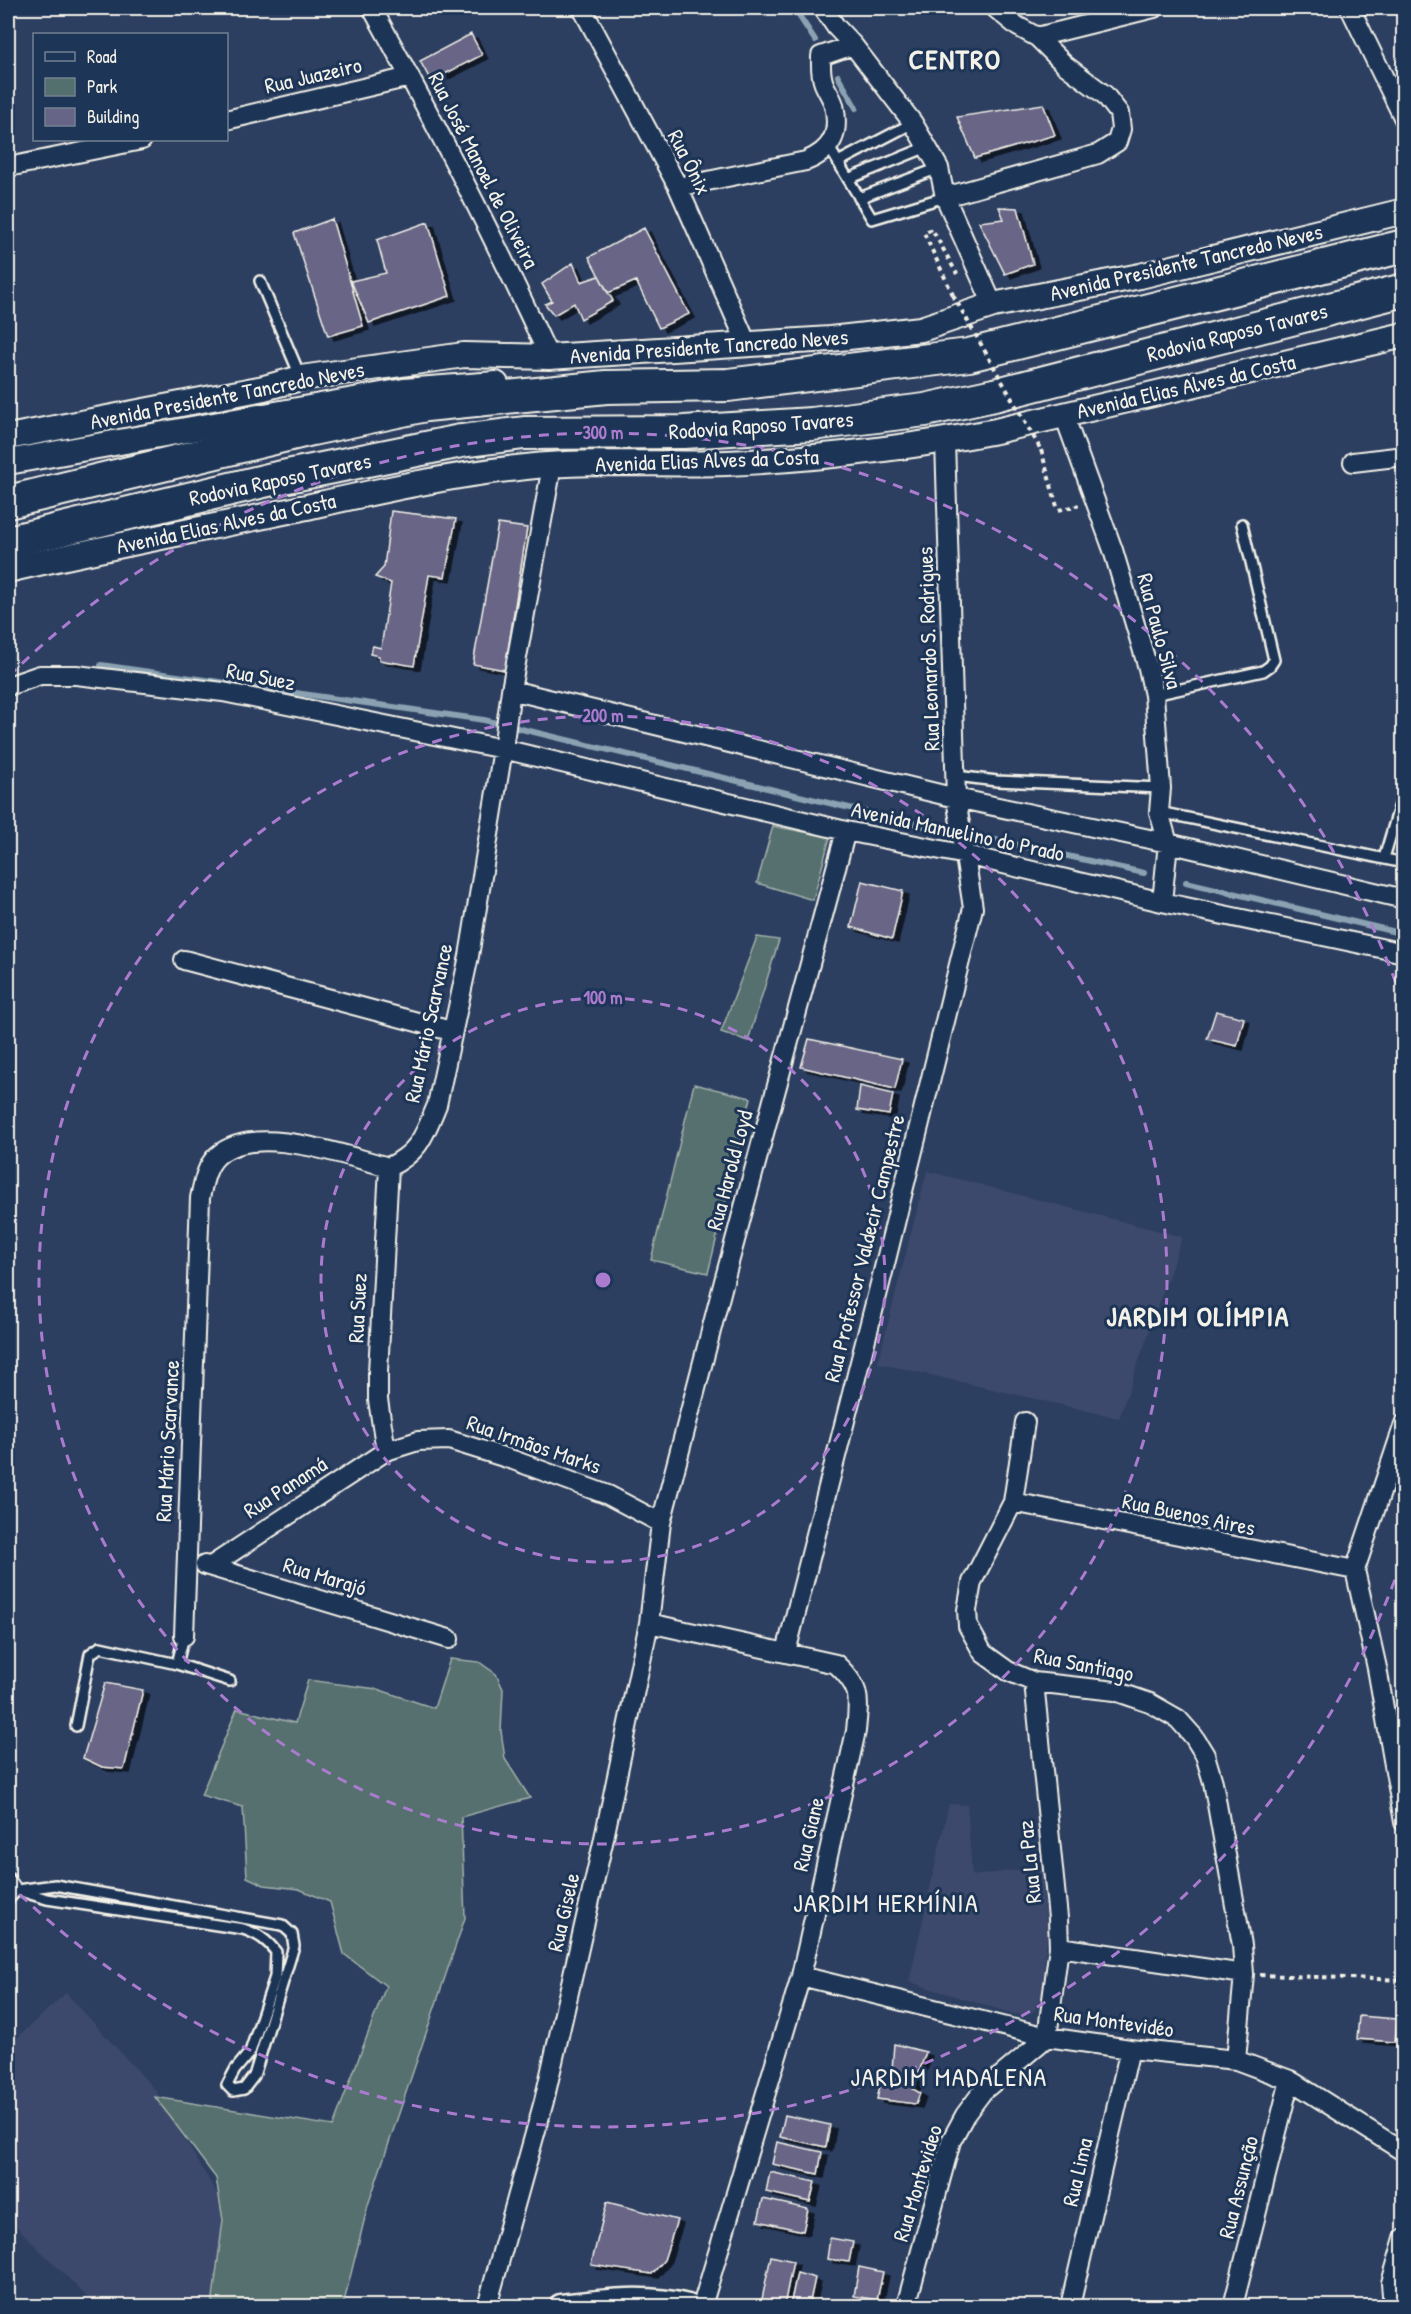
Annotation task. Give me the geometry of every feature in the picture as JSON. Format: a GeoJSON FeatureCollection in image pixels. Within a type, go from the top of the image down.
{"type":"FeatureCollection","features":[{"type":"Feature","properties":{"kind":"highway","name":"Rodovia Raposo Tavares"},"geometry":{"type":"LineString","coordinates":[[8,502],[312,429],[426,405],[606,387],[728,385],[969,356],[1404,246]]}},
{"type":"Feature","properties":{"kind":"highway","name":"Rodovia Raposo Tavares"},"geometry":{"type":"LineString","coordinates":[[8,542],[268,480],[461,441],[524,433],[684,432],[813,424],[925,410],[994,395],[1404,290]]}},
{"type":"Feature","properties":{"kind":"main road","name":"Avenida Presidente Tancredo Neves"},"geometry":{"type":"LineString","coordinates":[[8,437],[264,388],[301,378],[464,355],[549,357],[830,339],[921,329],[993,305],[1140,276],[1404,211]]}},
{"type":"Feature","properties":{"kind":"main road","name":"Avenida Elias Alves da Costa"},"geometry":{"type":"LineString","coordinates":[[8,570],[410,484],[489,471],[644,462],[726,463],[819,456],[945,441],[1404,334]]}},
{"type":"Feature","properties":{"kind":"main road"},"geometry":{"type":"LineString","coordinates":[[8,462],[404,391],[540,382],[606,387]]}},
{"type":"Feature","properties":{"kind":"street","name":"Rua José Manoel de Oliveira"},"geometry":{"type":"LineString","coordinates":[[372,8],[410,77],[519,292],[549,357]]}},
{"type":"Feature","properties":{"kind":"street","name":"Rua Ônix"},"geometry":{"type":"LineString","coordinates":[[582,8],[678,187],[747,344]]}},
{"type":"Feature","properties":{"kind":"street"},"geometry":{"type":"LineString","coordinates":[[823,8],[913,123],[927,147],[939,168],[945,197],[993,305]]}},
{"type":"Feature","properties":{"kind":"street"},"geometry":{"type":"LineString","coordinates":[[945,197],[1098,154],[1117,142],[1121,129],[1119,113],[1105,95],[1065,65],[1037,37],[994,8]]}},
{"type":"Feature","properties":{"kind":"street"},"geometry":{"type":"LineString","coordinates":[[1037,37],[1154,8]]}},
{"type":"Feature","properties":{"kind":"street"},"geometry":{"type":"LineString","coordinates":[[1350,8],[1404,119]]}},
{"type":"Feature","properties":{"kind":"street"},"geometry":{"type":"LineString","coordinates":[[678,187],[806,161],[819,155],[833,154],[834,104],[820,71],[821,56],[853,45]]}},
{"type":"Feature","properties":{"kind":"street","name":"Rua Juazeiro"},"geometry":{"type":"LineString","coordinates":[[228,120],[410,77]]}},
{"type":"Feature","properties":{"kind":"street"},"geometry":{"type":"LineString","coordinates":[[8,167],[137,141]]}},
{"type":"Feature","properties":{"kind":"street","name":"Rua Paulo Silva"},"geometry":{"type":"LineString","coordinates":[[1064,415],[1113,550],[1154,695],[1161,788],[1159,812],[1168,843],[1162,902]]}},
{"type":"Feature","properties":{"kind":"street","name":"Rua Leonardo S. Rodrigues"},"geometry":{"type":"LineString","coordinates":[[945,441],[956,798],[966,855]]}},
{"type":"Feature","properties":{"kind":"street"},"geometry":{"type":"LineString","coordinates":[[1353,462],[1404,456]]}},
{"type":"Feature","properties":{"kind":"street","name":"Rua Mário Scarvance"},"geometry":{"type":"LineString","coordinates":[[184,1636],[200,1198],[206,1174],[215,1158],[229,1148],[250,1142],[274,1140],[389,1167],[406,1159],[418,1146],[428,1128],[437,1105],[469,956],[511,690],[552,466]]}},
{"type":"Feature","properties":{"kind":"street","name":"Rua Suez"},"geometry":{"type":"LineString","coordinates":[[8,686],[40,675],[76,675],[224,692],[503,749]]}},
{"type":"Feature","properties":{"kind":"street","name":"Avenida Manuelino do Prado"},"geometry":{"type":"LineString","coordinates":[[511,690],[956,798],[1168,843],[1404,899]]}},
{"type":"Feature","properties":{"kind":"street","name":"Avenida Manuelino do Prado"},"geometry":{"type":"LineString","coordinates":[[503,749],[846,831],[966,855],[1162,902],[1404,953]]}},
{"type":"Feature","properties":{"kind":"street","name":"Rua Harold Loyd"},"geometry":{"type":"LineString","coordinates":[[661,1523],[846,831]]}},
{"type":"Feature","properties":{"kind":"street","name":"Rua Professor Valdecir Campestre"},"geometry":{"type":"LineString","coordinates":[[786,1652],[973,908],[966,855]]}},
{"type":"Feature","properties":{"kind":"street"},"geometry":{"type":"LineString","coordinates":[[184,960],[452,1031]]}},
{"type":"Feature","properties":{"kind":"street","name":"Rua Suez"},"geometry":{"type":"LineString","coordinates":[[386,1451],[378,1400],[378,1372],[389,1167]]}},
{"type":"Feature","properties":{"kind":"street","name":"Rua Santiago"},"geometry":{"type":"LineString","coordinates":[[1025,1422],[1013,1502],[972,1582],[967,1610],[968,1626],[976,1643],[991,1661],[1034,1682],[1115,1691],[1150,1703],[1178,1719],[1194,1737],[1205,1755],[1213,1782],[1237,1910],[1244,1974],[1236,2060]]}},
{"type":"Feature","properties":{"kind":"street"},"geometry":{"type":"LineString","coordinates":[[1404,1424],[1355,1570],[1377,1668],[1404,1822]]}},
{"type":"Feature","properties":{"kind":"street","name":"Rua Irmãos Marks"},"geometry":{"type":"LineString","coordinates":[[386,1451],[418,1441],[449,1440],[513,1460],[608,1495],[661,1523]]}},
{"type":"Feature","properties":{"kind":"street","name":"Rua Panamá"},"geometry":{"type":"LineString","coordinates":[[211,1566],[386,1451]]}},
{"type":"Feature","properties":{"kind":"street","name":"Rua Buenos Aires"},"geometry":{"type":"LineString","coordinates":[[1013,1502],[1355,1570]]}},
{"type":"Feature","properties":{"kind":"street","name":"Rua Gisele"},"geometry":{"type":"LineString","coordinates":[[487,2307],[553,2063],[649,1623],[661,1523]]}},
{"type":"Feature","properties":{"kind":"street","name":"Rua Marajó"},"geometry":{"type":"LineString","coordinates":[[185,1564],[211,1566],[449,1639]]}},
{"type":"Feature","properties":{"kind":"street","name":"Rua Giane"},"geometry":{"type":"LineString","coordinates":[[649,1623],[836,1664],[851,1677],[858,1694],[856,1731],[801,1976],[702,2307]]}},
{"type":"Feature","properties":{"kind":"street","name":"Rua La Paz"},"geometry":{"type":"LineString","coordinates":[[1034,1682],[1057,1893],[1059,1947],[1047,2037]]}},
{"type":"Feature","properties":{"kind":"street"},"geometry":{"type":"LineString","coordinates":[[1059,1947],[1244,1974]]}},
{"type":"Feature","properties":{"kind":"street","name":"Rua Montevidéo"},"geometry":{"type":"LineString","coordinates":[[801,1976],[1047,2037],[1130,2049],[1236,2060],[1290,2080],[1404,2152]]}},
{"type":"Feature","properties":{"kind":"street","name":"Rua Montevideo"},"geometry":{"type":"LineString","coordinates":[[906,2307],[951,2140],[965,2115],[983,2091],[1047,2037]]}},
{"type":"Feature","properties":{"kind":"street","name":"Rua Lima"},"geometry":{"type":"LineString","coordinates":[[1070,2307],[1130,2049]]}},
{"type":"Feature","properties":{"kind":"street","name":"Rua Assunção"},"geometry":{"type":"LineString","coordinates":[[1233,2307],[1290,2080]]}},
{"type":"Feature","properties":{"kind":"street"},"geometry":{"type":"LineString","coordinates":[[1393,2307],[1391,2283],[1404,2238]]}},
{"type":"Feature","properties":{"kind":"street"},"geometry":{"type":"LineString","coordinates":[[561,2307],[606,2300],[638,2300],[669,2301],[688,2307]]}},
{"type":"Feature","properties":{"kind":"lane"},"geometry":{"type":"LineString","coordinates":[[913,123],[833,154],[872,219],[945,197]]}},
{"type":"Feature","properties":{"kind":"lane"},"geometry":{"type":"LineString","coordinates":[[848,179],[927,147]]}},
{"type":"Feature","properties":{"kind":"lane"},"geometry":{"type":"LineString","coordinates":[[859,198],[939,168]]}},
{"type":"Feature","properties":{"kind":"lane"},"geometry":{"type":"LineString","coordinates":[[260,281],[301,378]]}},
{"type":"Feature","properties":{"kind":"lane"},"geometry":{"type":"LineString","coordinates":[[1154,695],[1263,671],[1274,660],[1242,525]]}},
{"type":"Feature","properties":{"kind":"lane"},"geometry":{"type":"LineString","coordinates":[[956,776],[997,782],[1161,788]]}},
{"type":"Feature","properties":{"kind":"lane"},"geometry":{"type":"LineString","coordinates":[[1384,858],[1404,791]]}},
{"type":"Feature","properties":{"kind":"lane"},"geometry":{"type":"LineString","coordinates":[[1159,812],[1404,863]]}},
{"type":"Feature","properties":{"kind":"lane"},"geometry":{"type":"LineString","coordinates":[[177,1664],[184,1636]]}},
{"type":"Feature","properties":{"kind":"lane"},"geometry":{"type":"LineString","coordinates":[[76,1726],[90,1654],[100,1647],[177,1664],[230,1681]]}},
{"type":"Feature","properties":{"kind":"lane"},"geometry":{"type":"LineString","coordinates":[[8,1876],[17,1890],[47,1899],[243,1929],[256,1933],[268,1941],[276,1952],[274,1977],[250,2052],[235,2070],[227,2085],[233,2091],[244,2089],[254,2076],[294,1946],[292,1934],[282,1925],[55,1885],[17,1890],[8,1900]]}},
{"type":"Feature","properties":{"kind":"path"},"geometry":{"type":"LineString","coordinates":[[962,282],[932,230],[924,233],[953,295],[1041,450],[1058,510],[1077,506],[1073,495]]}},
{"type":"Feature","properties":{"kind":"path"},"geometry":{"type":"LineString","coordinates":[[1244,1974],[1404,1980]]}},
{"type":"Feature","properties":{"kind":"shaded area"},"geometry":{"type":"Polygon","coordinates":[[[927,1171],[1182,1237],[1119,1418],[878,1363],[927,1171]]]}},
{"type":"Feature","properties":{"kind":"shaded area"},"geometry":{"type":"Polygon","coordinates":[[[949,1804],[967,1805],[972,1876],[1041,1867],[1047,1932],[1042,1994],[1034,2011],[1025,2015],[1014,2014],[909,1982],[949,1804]]]}},
{"type":"Feature","properties":{"kind":"shaded area"},"geometry":{"type":"Polygon","coordinates":[[[66,1993],[156,2091],[284,2306],[96,2306],[8,2218],[8,2046],[66,1993]]]}},
{"type":"Feature","properties":{"kind":"green space"},"geometry":{"type":"Polygon","coordinates":[[[773,826],[830,837],[813,900],[757,883],[773,826]]]}},
{"type":"Feature","properties":{"kind":"green space"},"geometry":{"type":"Polygon","coordinates":[[[757,937],[779,940],[748,1041],[721,1032],[757,937]]]}},
{"type":"Feature","properties":{"kind":"green space"},"geometry":{"type":"Polygon","coordinates":[[[694,1084],[751,1098],[708,1273],[651,1260],[694,1084]]]}},
{"type":"Feature","properties":{"kind":"green space"},"geometry":{"type":"Polygon","coordinates":[[[450,1659],[479,1662],[496,1674],[503,1689],[501,1731],[505,1759],[530,1798],[461,1817],[465,1918],[368,2205],[343,2306],[212,2306],[223,2220],[216,2178],[155,2097],[333,2126],[386,1986],[344,1954],[330,1902],[299,1889],[264,1885],[247,1877],[243,1807],[201,1795],[237,1709],[295,1723],[308,1680],[377,1689],[434,1708],[450,1659]]]}},
{"type":"Feature","properties":{"kind":"building"},"geometry":{"type":"Polygon","coordinates":[[[471,34],[482,55],[431,81],[420,61],[471,34]]]}},
{"type":"Feature","properties":{"kind":"building"},"geometry":{"type":"Polygon","coordinates":[[[1043,104],[1055,135],[975,158],[957,117],[1043,104]]]}},
{"type":"Feature","properties":{"kind":"building"},"geometry":{"type":"Polygon","coordinates":[[[999,207],[1018,208],[1033,264],[1005,274],[979,222],[1004,219],[999,207]]]}},
{"type":"Feature","properties":{"kind":"building"},"geometry":{"type":"Polygon","coordinates":[[[332,219],[363,326],[328,336],[294,233],[332,219]]]}},
{"type":"Feature","properties":{"kind":"building"},"geometry":{"type":"Polygon","coordinates":[[[428,222],[450,296],[369,323],[351,281],[386,273],[377,240],[428,222]]]}},
{"type":"Feature","properties":{"kind":"building"},"geometry":{"type":"Polygon","coordinates":[[[644,228],[689,314],[659,328],[636,281],[608,293],[589,257],[644,228]]]}},
{"type":"Feature","properties":{"kind":"building"},"geometry":{"type":"Polygon","coordinates":[[[573,263],[581,282],[599,276],[613,301],[581,319],[574,303],[554,315],[545,304],[552,301],[542,284],[573,263]]]}},
{"type":"Feature","properties":{"kind":"building"},"geometry":{"type":"Polygon","coordinates":[[[391,511],[456,519],[445,577],[429,575],[414,666],[379,660],[379,656],[370,654],[373,646],[381,648],[391,583],[375,577],[384,567],[391,511]]]}},
{"type":"Feature","properties":{"kind":"building"},"geometry":{"type":"Polygon","coordinates":[[[498,524],[527,528],[505,670],[473,664],[498,524]]]}},
{"type":"Feature","properties":{"kind":"building"},"geometry":{"type":"Polygon","coordinates":[[[862,881],[903,891],[892,939],[851,927],[862,881]]]}},
{"type":"Feature","properties":{"kind":"building"},"geometry":{"type":"Polygon","coordinates":[[[1216,1011],[1244,1018],[1237,1046],[1207,1039],[1216,1011]]]}},
{"type":"Feature","properties":{"kind":"building"},"geometry":{"type":"Polygon","coordinates":[[[809,1039],[902,1059],[895,1089],[801,1067],[809,1039]]]}},
{"type":"Feature","properties":{"kind":"building"},"geometry":{"type":"Polygon","coordinates":[[[860,1086],[893,1094],[889,1115],[857,1110],[860,1086]]]}},
{"type":"Feature","properties":{"kind":"building"},"geometry":{"type":"Polygon","coordinates":[[[105,1683],[143,1690],[124,1769],[102,1767],[83,1758],[105,1683]]]}},
{"type":"Feature","properties":{"kind":"building"},"geometry":{"type":"Polygon","coordinates":[[[1359,2016],[1397,2019],[1395,2042],[1357,2039],[1359,2016]]]}},
{"type":"Feature","properties":{"kind":"building"},"geometry":{"type":"Polygon","coordinates":[[[894,2044],[926,2052],[913,2089],[920,2093],[916,2104],[877,2099],[881,2081],[891,2083],[894,2044]]]}},
{"type":"Feature","properties":{"kind":"building"},"geometry":{"type":"Polygon","coordinates":[[[785,2115],[830,2125],[826,2147],[780,2137],[785,2115]]]}},
{"type":"Feature","properties":{"kind":"building"},"geometry":{"type":"Polygon","coordinates":[[[777,2142],[822,2152],[818,2174],[772,2164],[777,2142]]]}},
{"type":"Feature","properties":{"kind":"building"},"geometry":{"type":"Polygon","coordinates":[[[770,2172],[815,2182],[810,2202],[766,2192],[770,2172]]]}},
{"type":"Feature","properties":{"kind":"building"},"geometry":{"type":"Polygon","coordinates":[[[763,2199],[808,2209],[803,2231],[758,2221],[763,2199]]]}},
{"type":"Feature","properties":{"kind":"building"},"geometry":{"type":"Polygon","coordinates":[[[607,2202],[677,2220],[664,2260],[652,2274],[591,2265],[607,2202]]]}},
{"type":"Feature","properties":{"kind":"building"},"geometry":{"type":"Polygon","coordinates":[[[830,2238],[853,2242],[849,2262],[827,2259],[830,2238]]]}},
{"type":"Feature","properties":{"kind":"building"},"geometry":{"type":"Polygon","coordinates":[[[771,2256],[793,2261],[784,2306],[761,2304],[771,2256]]]}},
{"type":"Feature","properties":{"kind":"building"},"geometry":{"type":"Polygon","coordinates":[[[859,2267],[883,2272],[877,2300],[854,2296],[859,2267]]]}},
{"type":"Feature","properties":{"kind":"building"},"geometry":{"type":"Polygon","coordinates":[[[797,2273],[815,2278],[809,2306],[790,2306],[797,2273]]]}},
{"type":"Feature","properties":{"kind":"waterway"},"geometry":{"type":"LineString","coordinates":[[794,8],[815,40]]}},
{"type":"Feature","properties":{"kind":"waterway"},"geometry":{"type":"LineString","coordinates":[[838,76],[856,108]]}},
{"type":"Feature","properties":{"kind":"waterway"},"geometry":{"type":"LineString","coordinates":[[101,665],[484,720],[941,830]]}},
{"type":"Feature","properties":{"kind":"waterway"},"geometry":{"type":"LineString","coordinates":[[982,837],[1144,873]]}},
{"type":"Feature","properties":{"kind":"waterway"},"geometry":{"type":"LineString","coordinates":[[1186,882],[1404,934]]}},
{"type":"Feature","properties":{"kind":"district","name":"CENTRO"},"geometry":{"type":"Point","coordinates":[955,59]}},
{"type":"Feature","properties":{"kind":"district","name":"JARDIM OLÍMPIA"},"geometry":{"type":"Point","coordinates":[1198,1316]}},
{"type":"Feature","properties":{"kind":"district","name":"JARDIM HERMÍNIA"},"geometry":{"type":"Point","coordinates":[886,1902]}},
{"type":"Feature","properties":{"kind":"district","name":"JARDIM MADALENA"},"geometry":{"type":"Point","coordinates":[949,2076]}}]}
